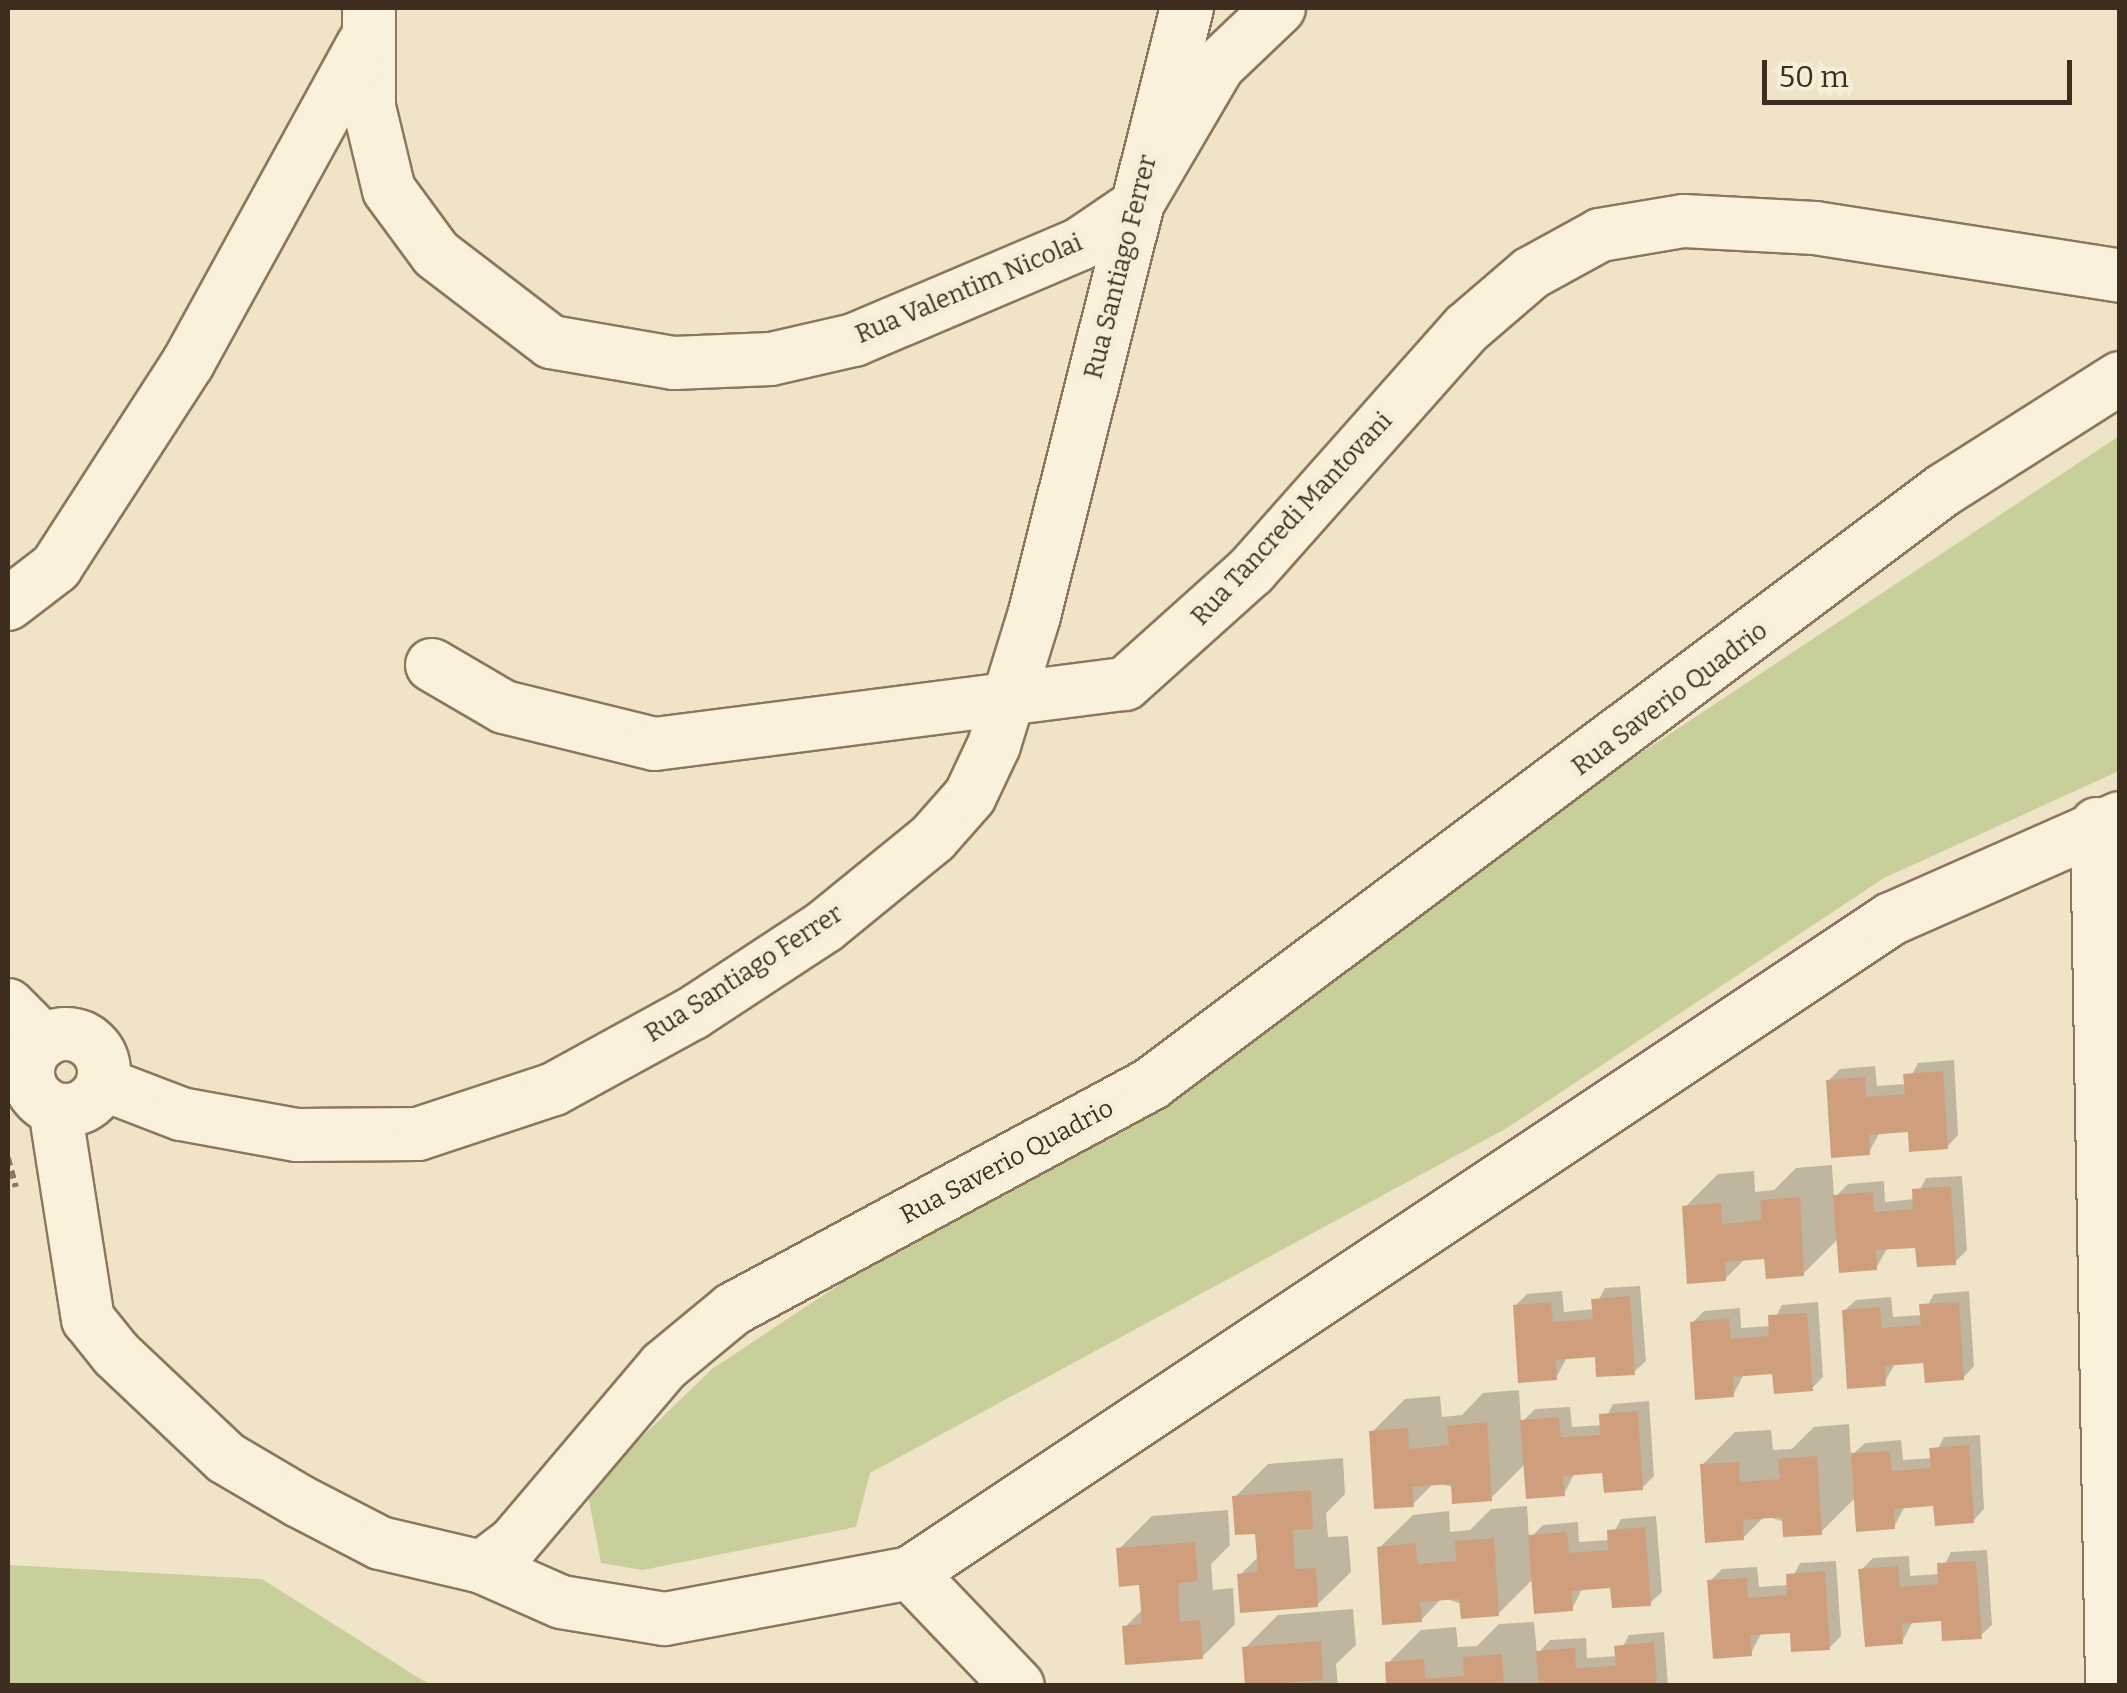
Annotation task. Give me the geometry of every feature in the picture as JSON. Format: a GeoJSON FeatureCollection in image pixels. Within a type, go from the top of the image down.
{"type":"FeatureCollection","features":[{"type":"Feature","properties":{"kind":"street","name":"Rua Santiago Ferrer"},"geometry":{"type":"LineString","coordinates":[[103,1084],[182,1114],[297,1135],[418,1134],[554,1089],[824,927],[933,838],[970,796],[1009,694],[1187,8]]}},
{"type":"Feature","properties":{"kind":"street","name":"Rua Valentim Nicolai"},"geometry":{"type":"LineString","coordinates":[[366,26],[389,190],[436,254],[551,342],[674,363],[787,356],[854,340],[1080,244],[1136,206],[1218,66],[1279,8]]}},
{"type":"Feature","properties":{"kind":"street"},"geometry":{"type":"LineString","coordinates":[[8,604],[56,566],[188,363],[366,26]]}},
{"type":"Feature","properties":{"kind":"street","name":"Rua Tancredi Mantovani"},"geometry":{"type":"LineString","coordinates":[[432,665],[504,707],[655,744],[1009,694],[1126,684],[1251,571],[1467,328],[1531,273],[1600,234],[1684,221],[1815,228],[2120,276]]}},
{"type":"Feature","properties":{"kind":"street","name":"Rua Saverio Quadrio"},"geometry":{"type":"LineString","coordinates":[[482,1567],[513,1544],[664,1366],[733,1309],[1152,1083],[1945,490],[2120,378]]}},
{"type":"Feature","properties":{"kind":"street"},"geometry":{"type":"LineString","coordinates":[[55,1109],[88,1319],[116,1354],[226,1458],[380,1542],[482,1567],[561,1602],[665,1619],[910,1573],[1892,920],[2108,821],[2112,1686]]}},
{"type":"Feature","properties":{"kind":"street"},"geometry":{"type":"LineString","coordinates":[[8,1005],[44,1041],[84,1038],[102,1057],[103,1084],[87,1104],[55,1109],[36,1096],[27,1072],[44,1041]]}},
{"type":"Feature","properties":{"kind":"street"},"geometry":{"type":"LineString","coordinates":[[910,1573],[1018,1686]]}},
{"type":"Feature","properties":{"kind":"green space"},"geometry":{"type":"Polygon","coordinates":[[[2119,436],[2119,771],[1884,878],[1507,1128],[870,1473],[856,1527],[643,1570],[601,1563],[587,1490],[712,1369],[2119,436]]]}},
{"type":"Feature","properties":{"kind":"green space"},"geometry":{"type":"Polygon","coordinates":[[[8,1565],[262,1579],[430,1685],[8,1685],[8,1565]]]}},
{"type":"Feature","properties":{"kind":"building"},"geometry":{"type":"Polygon","coordinates":[[[1943,1071],[1948,1149],[1909,1152],[1908,1132],[1869,1135],[1870,1155],[1831,1158],[1826,1080],[1865,1077],[1866,1097],[1905,1094],[1903,1074],[1943,1071]]]}},
{"type":"Feature","properties":{"kind":"building"},"geometry":{"type":"Polygon","coordinates":[[[1951,1186],[1956,1265],[1917,1267],[1915,1248],[1876,1250],[1877,1270],[1839,1273],[1833,1195],[1873,1192],[1874,1212],[1913,1209],[1912,1189],[1951,1186]]]}},
{"type":"Feature","properties":{"kind":"building"},"geometry":{"type":"Polygon","coordinates":[[[1800,1197],[1804,1276],[1766,1279],[1764,1259],[1725,1262],[1726,1281],[1687,1284],[1682,1206],[1721,1203],[1722,1224],[1762,1220],[1760,1200],[1800,1197]]]}},
{"type":"Feature","properties":{"kind":"building"},"geometry":{"type":"Polygon","coordinates":[[[1630,1296],[1635,1375],[1596,1377],[1595,1357],[1556,1360],[1557,1380],[1518,1383],[1513,1305],[1551,1302],[1553,1322],[1593,1319],[1591,1299],[1630,1296]]]}},
{"type":"Feature","properties":{"kind":"building"},"geometry":{"type":"Polygon","coordinates":[[[1959,1302],[1964,1380],[1925,1383],[1923,1363],[1885,1366],[1886,1386],[1847,1389],[1842,1310],[1880,1307],[1882,1328],[1921,1325],[1919,1304],[1959,1302]]]}},
{"type":"Feature","properties":{"kind":"building"},"geometry":{"type":"Polygon","coordinates":[[[1807,1313],[1813,1391],[1774,1394],[1772,1374],[1733,1377],[1734,1397],[1695,1400],[1690,1322],[1729,1318],[1731,1339],[1769,1336],[1768,1315],[1807,1313]]]}},
{"type":"Feature","properties":{"kind":"building"},"geometry":{"type":"Polygon","coordinates":[[[1638,1411],[1643,1490],[1604,1493],[1602,1473],[1563,1476],[1565,1496],[1526,1499],[1520,1420],[1559,1417],[1561,1437],[1600,1435],[1599,1414],[1638,1411]]]}},
{"type":"Feature","properties":{"kind":"building"},"geometry":{"type":"Polygon","coordinates":[[[1487,1422],[1492,1501],[1452,1504],[1451,1484],[1412,1487],[1414,1507],[1374,1509],[1369,1431],[1408,1428],[1409,1449],[1449,1445],[1447,1426],[1487,1422]]]}},
{"type":"Feature","properties":{"kind":"building"},"geometry":{"type":"Polygon","coordinates":[[[1969,1445],[1974,1523],[1935,1526],[1933,1506],[1894,1509],[1895,1529],[1856,1532],[1851,1453],[1890,1451],[1892,1471],[1931,1468],[1929,1448],[1969,1445]]]}},
{"type":"Feature","properties":{"kind":"building"},"geometry":{"type":"Polygon","coordinates":[[[1817,1456],[1822,1535],[1783,1537],[1782,1517],[1743,1520],[1744,1540],[1705,1543],[1700,1464],[1739,1462],[1740,1482],[1780,1479],[1778,1459],[1817,1456]]]}},
{"type":"Feature","properties":{"kind":"building"},"geometry":{"type":"Polygon","coordinates":[[[1311,1490],[1313,1529],[1293,1530],[1295,1569],[1316,1568],[1318,1607],[1240,1613],[1237,1574],[1258,1572],[1255,1534],[1235,1535],[1232,1496],[1311,1490]]]}},
{"type":"Feature","properties":{"kind":"building"},"geometry":{"type":"Polygon","coordinates":[[[1645,1527],[1651,1606],[1612,1608],[1610,1588],[1572,1591],[1573,1611],[1534,1614],[1528,1535],[1567,1532],[1569,1553],[1608,1550],[1607,1530],[1645,1527]]]}},
{"type":"Feature","properties":{"kind":"building"},"geometry":{"type":"Polygon","coordinates":[[[1494,1538],[1499,1616],[1461,1619],[1459,1599],[1420,1602],[1422,1622],[1382,1625],[1377,1547],[1416,1543],[1417,1564],[1456,1561],[1455,1541],[1494,1538]]]}},
{"type":"Feature","properties":{"kind":"building"},"geometry":{"type":"Polygon","coordinates":[[[1195,1542],[1198,1581],[1178,1583],[1180,1622],[1200,1620],[1203,1659],[1125,1665],[1122,1626],[1142,1624],[1139,1585],[1119,1587],[1116,1548],[1195,1542]]]}},
{"type":"Feature","properties":{"kind":"building"},"geometry":{"type":"Polygon","coordinates":[[[1976,1561],[1982,1639],[1942,1641],[1941,1621],[1902,1624],[1903,1644],[1865,1647],[1858,1569],[1898,1566],[1900,1587],[1938,1584],[1937,1563],[1976,1561]]]}},
{"type":"Feature","properties":{"kind":"building"},"geometry":{"type":"Polygon","coordinates":[[[1825,1571],[1830,1650],[1791,1652],[1790,1633],[1750,1635],[1752,1656],[1713,1659],[1707,1580],[1747,1578],[1748,1598],[1787,1595],[1786,1574],[1825,1571]]]}},
{"type":"Feature","properties":{"kind":"building"},"geometry":{"type":"Polygon","coordinates":[[[1321,1641],[1323,1680],[1245,1686],[1242,1647],[1321,1641]]]}},
{"type":"Feature","properties":{"kind":"building"},"geometry":{"type":"Polygon","coordinates":[[[1654,1642],[1657,1686],[1539,1686],[1536,1651],[1575,1648],[1576,1668],[1616,1666],[1614,1646],[1654,1642]]]}},
{"type":"Feature","properties":{"kind":"building"},"geometry":{"type":"Polygon","coordinates":[[[1502,1654],[1504,1686],[1386,1686],[1385,1662],[1424,1659],[1425,1679],[1464,1676],[1463,1657],[1502,1654]]]}}]}
